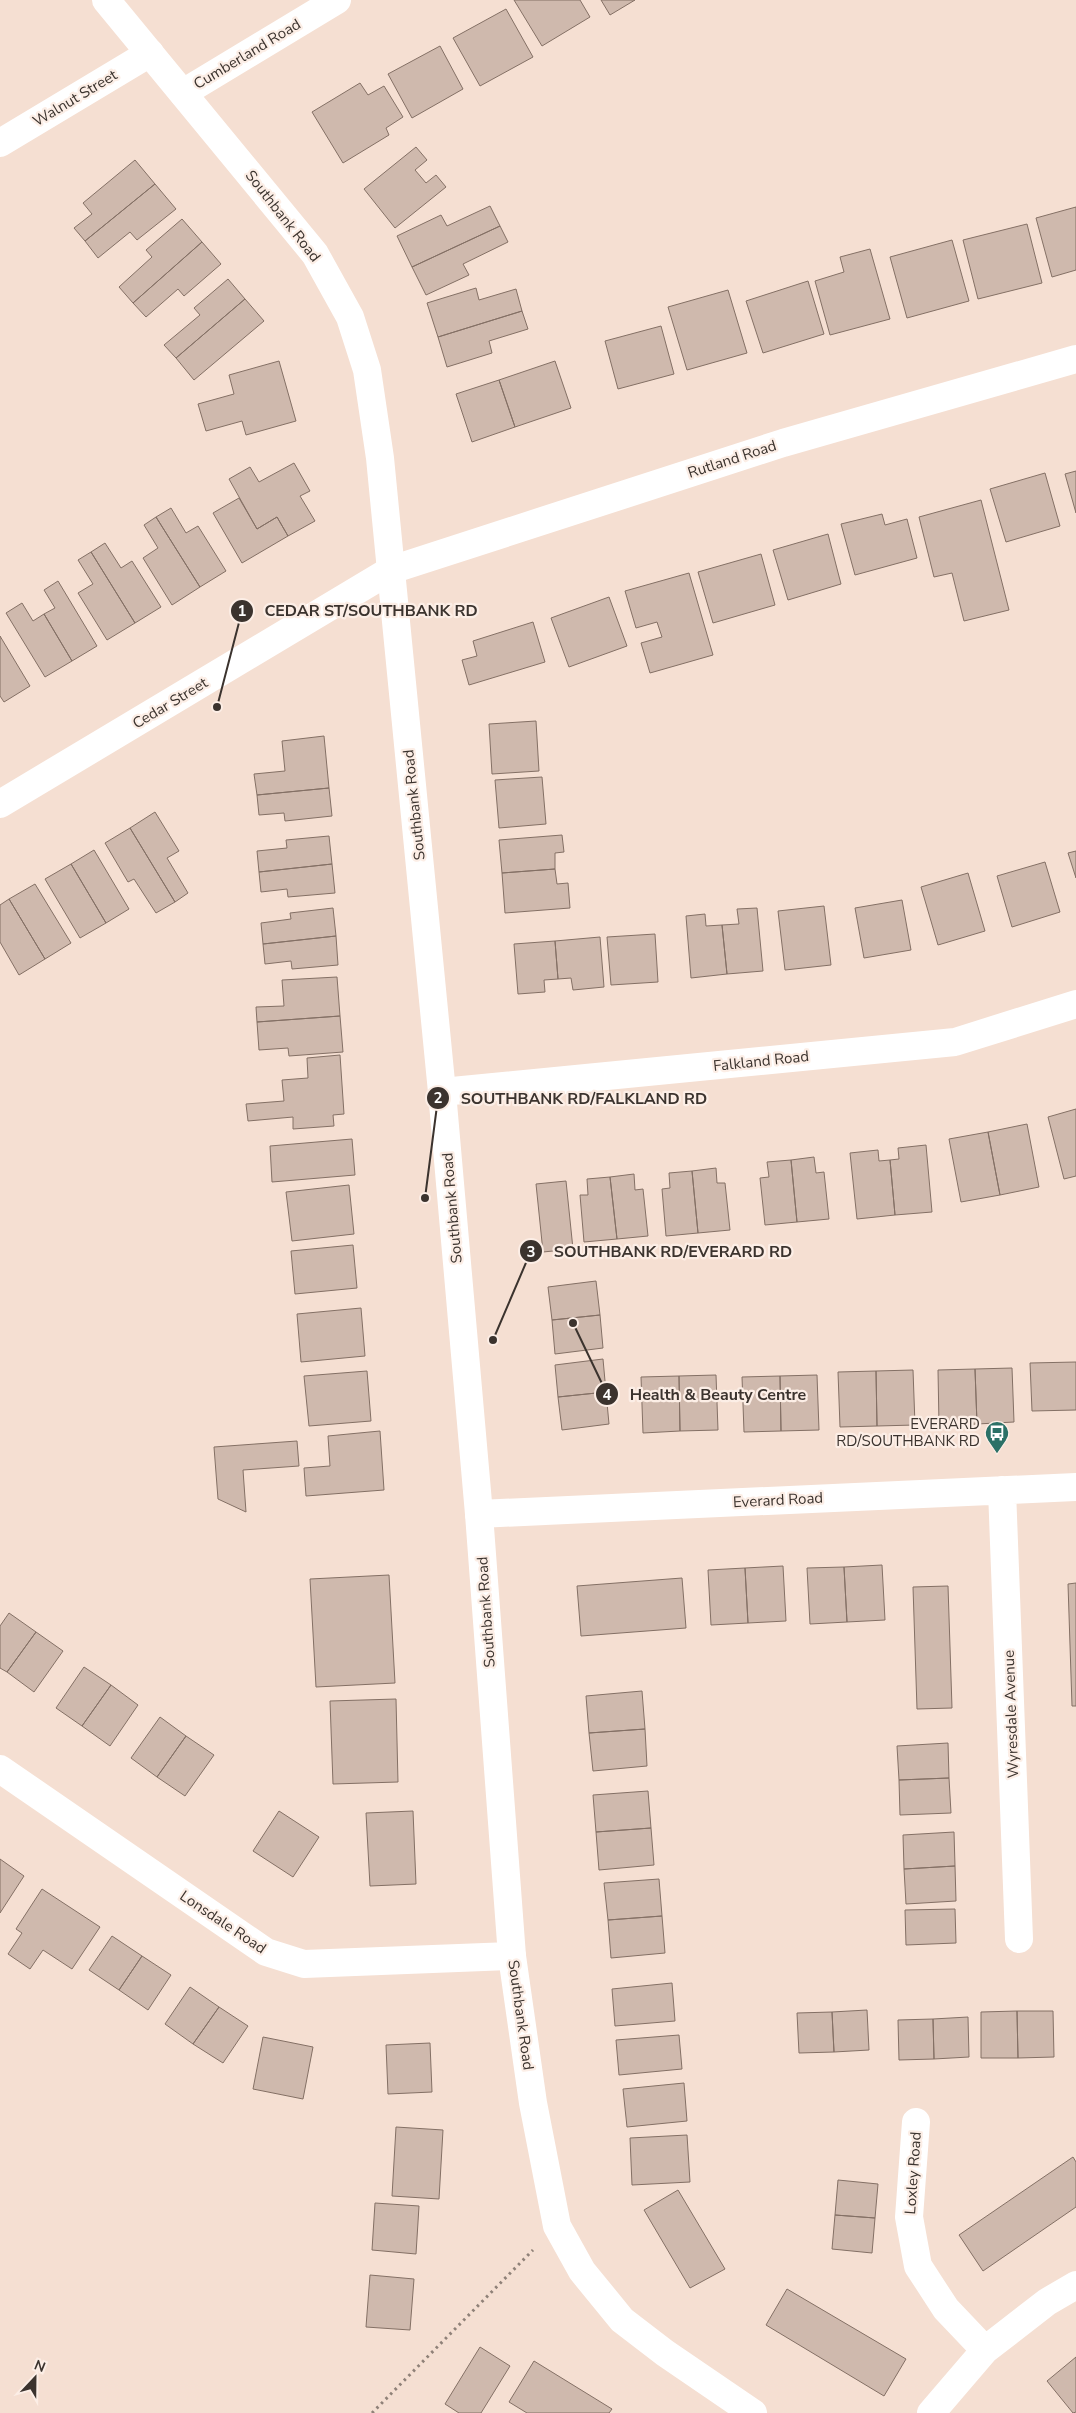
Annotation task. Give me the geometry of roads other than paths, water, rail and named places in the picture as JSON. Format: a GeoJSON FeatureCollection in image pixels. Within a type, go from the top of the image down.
{"type":"FeatureCollection","features":[{"type":"Feature","properties":{"kind":"street","name":"Southbank Road"},"geometry":{"type":"LineString","coordinates":[[106,0],[315,254],[350,318],[367,370],[380,458],[442,1092],[479,1514],[512,1956],[533,2103],[557,2226],[582,2271],[622,2320],[665,2353],[753,2413]]}},
{"type":"Feature","properties":{"kind":"street","name":"Cumberland Road"},"geometry":{"type":"LineString","coordinates":[[183,93],[337,0]]}},
{"type":"Feature","properties":{"kind":"street","name":"Walnut Street"},"geometry":{"type":"LineString","coordinates":[[0,143],[150,53]]}},
{"type":"Feature","properties":{"kind":"street","name":"Rutland Road"},"geometry":{"type":"LineString","coordinates":[[391,570],[782,443],[1076,359]]}},
{"type":"Feature","properties":{"kind":"street","name":"Cedar Street"},"geometry":{"type":"LineString","coordinates":[[0,804],[391,570]]}},
{"type":"Feature","properties":{"kind":"street","name":"Falkland Road"},"geometry":{"type":"LineString","coordinates":[[442,1092],[956,1042],[1076,1004]]}},
{"type":"Feature","properties":{"kind":"street","name":"Everard Road"},"geometry":{"type":"LineString","coordinates":[[479,1514],[1076,1487]]}},
{"type":"Feature","properties":{"kind":"street","name":"Wyresdale Avenue"},"geometry":{"type":"LineString","coordinates":[[1002,1490],[1020,1938]]}},
{"type":"Feature","properties":{"kind":"street","name":"Lonsdale Road"},"geometry":{"type":"LineString","coordinates":[[0,1769],[266,1952],[304,1964],[512,1956]]}},
{"type":"Feature","properties":{"kind":"street","name":"Loxley Road"},"geometry":{"type":"LineString","coordinates":[[916,2122],[909,2217],[918,2266],[946,2309],[984,2350]]}},
{"type":"Feature","properties":{"kind":"street"},"geometry":{"type":"LineString","coordinates":[[931,2413],[984,2350],[1047,2302],[1076,2285]]}},
{"type":"Feature","properties":{"kind":"place","name":"CEDAR ST/SOUTHBANK RD"},"geometry":{"type":"Point","coordinates":[217,707]}},
{"type":"Feature","properties":{"kind":"place","name":"SOUTHBANK RD/FALKLAND RD"},"geometry":{"type":"Point","coordinates":[425,1198]}},
{"type":"Feature","properties":{"kind":"place","name":"Health & Beauty Centre"},"geometry":{"type":"Point","coordinates":[573,1323]}},
{"type":"Feature","properties":{"kind":"place","name":"SOUTHBANK RD/EVERARD RD"},"geometry":{"type":"Point","coordinates":[493,1340]}},
{"type":"Feature","properties":{"kind":"place","name":"EVERARD RD/SOUTHBANK RD"},"geometry":{"type":"Point","coordinates":[997,1454]}}]}
